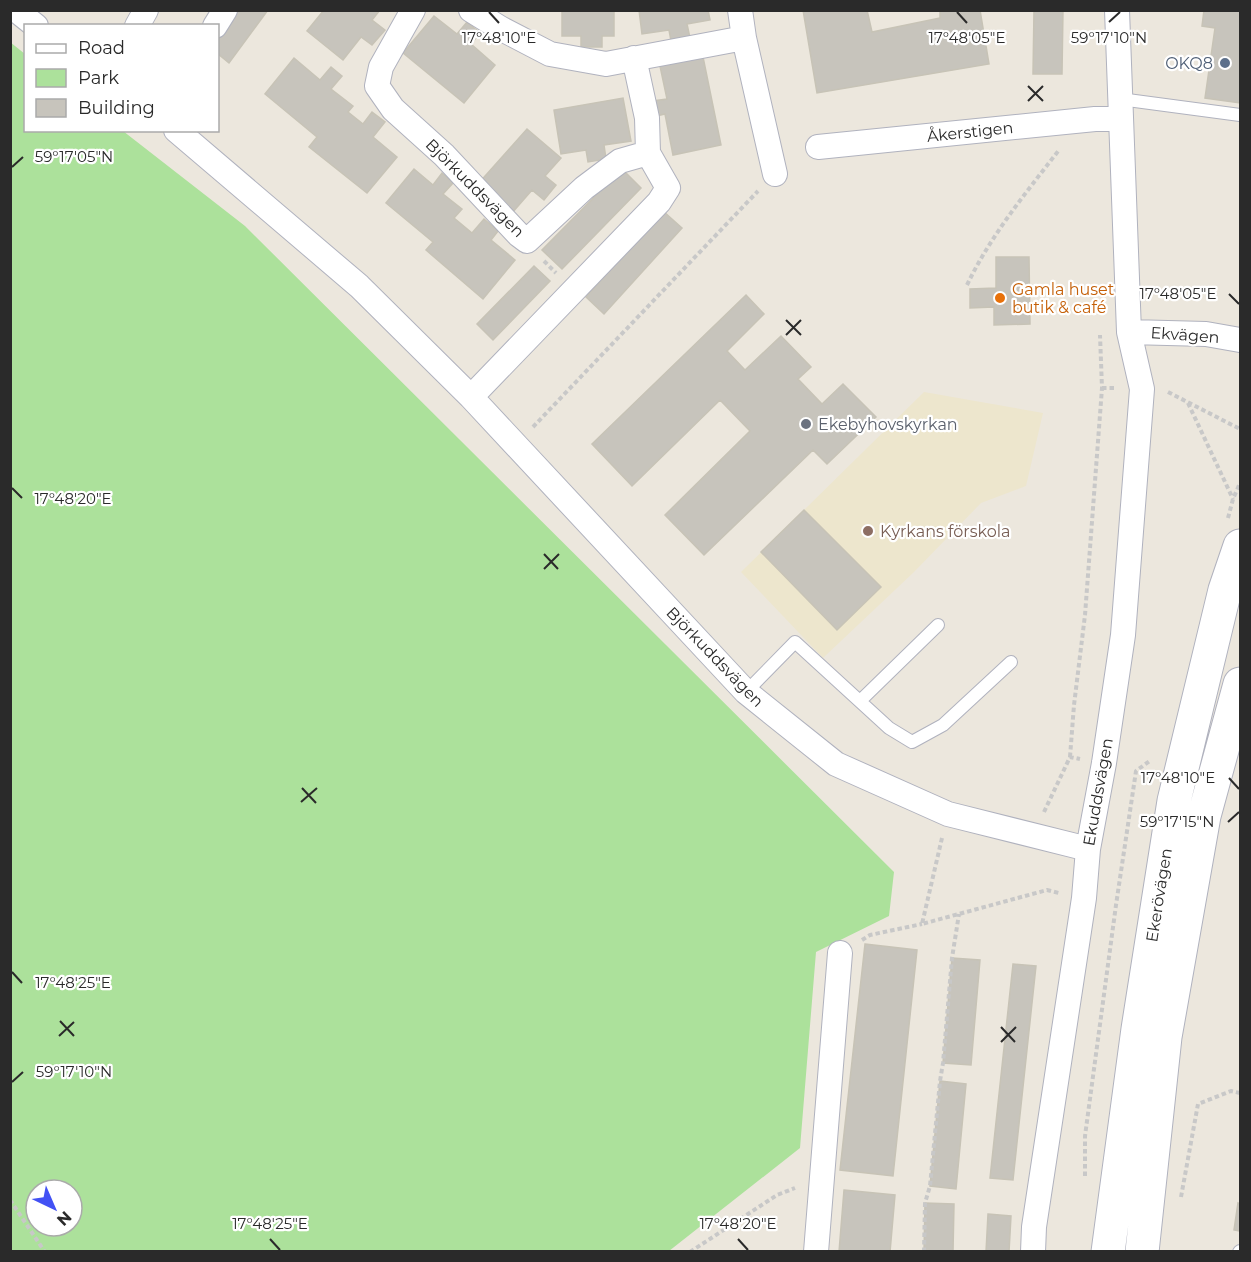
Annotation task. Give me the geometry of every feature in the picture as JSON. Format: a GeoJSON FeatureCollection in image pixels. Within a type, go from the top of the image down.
{"type":"FeatureCollection","features":[{"type":"Feature","properties":{"kind":"main road","name":"Ekerövägen"},"geometry":{"type":"LineString","coordinates":[[1108,1251],[1138,1029],[1174,801],[1225,590],[1240,546]]}},
{"type":"Feature","properties":{"kind":"main road","name":"Ekerövägen"},"geometry":{"type":"LineString","coordinates":[[1142,1251],[1165,1037],[1204,816],[1240,684]]}},
{"type":"Feature","properties":{"kind":"street"},"geometry":{"type":"LineString","coordinates":[[16,10],[34,24]]}},
{"type":"Feature","properties":{"kind":"street"},"geometry":{"type":"LineString","coordinates":[[138,24],[146,10]]}},
{"type":"Feature","properties":{"kind":"street"},"geometry":{"type":"LineString","coordinates":[[216,24],[225,10]]}},
{"type":"Feature","properties":{"kind":"street","name":"Björkuddsvägen"},"geometry":{"type":"LineString","coordinates":[[413,10],[381,67],[377,86],[393,109],[444,155],[527,241],[584,188],[620,161],[648,153]]}},
{"type":"Feature","properties":{"kind":"street"},"geometry":{"type":"LineString","coordinates":[[471,10],[550,54],[606,64],[744,38]]}},
{"type":"Feature","properties":{"kind":"street"},"geometry":{"type":"LineString","coordinates":[[740,10],[744,38],[775,174]]}},
{"type":"Feature","properties":{"kind":"street"},"geometry":{"type":"LineString","coordinates":[[1117,10],[1129,332]]}},
{"type":"Feature","properties":{"kind":"street"},"geometry":{"type":"LineString","coordinates":[[471,397],[659,202],[668,188],[648,153],[647,118],[634,58]]}},
{"type":"Feature","properties":{"kind":"street","name":"Åkerstigen"},"geometry":{"type":"LineString","coordinates":[[818,147],[1082,121],[1121,109]]}},
{"type":"Feature","properties":{"kind":"street","name":"Björkuddsvägen"},"geometry":{"type":"LineString","coordinates":[[178,132],[359,286],[471,397],[746,692],[836,764],[948,814],[1088,849]]}},
{"type":"Feature","properties":{"kind":"street","name":"Ekvägen"},"geometry":{"type":"LineString","coordinates":[[1129,332],[1206,334],[1240,340]]}},
{"type":"Feature","properties":{"kind":"street","name":"Ekuddsvägen"},"geometry":{"type":"LineString","coordinates":[[1033,1251],[1034,1227],[1084,898],[1088,849],[1104,763],[1123,635],[1142,389],[1129,332]]}},
{"type":"Feature","properties":{"kind":"street"},"geometry":{"type":"LineString","coordinates":[[816,1251],[840,953]]}},
{"type":"Feature","properties":{"kind":"lane"},"geometry":{"type":"LineString","coordinates":[[1121,109],[1240,115]]}},
{"type":"Feature","properties":{"kind":"lane"},"geometry":{"type":"LineString","coordinates":[[860,701],[938,625]]}},
{"type":"Feature","properties":{"kind":"lane"},"geometry":{"type":"LineString","coordinates":[[746,692],[795,642],[889,728],[912,742],[943,725],[1011,662]]}},
{"type":"Feature","properties":{"kind":"path"},"geometry":{"type":"LineString","coordinates":[[967,285],[978,261],[1007,216],[1082,121]]}},
{"type":"Feature","properties":{"kind":"path"},"geometry":{"type":"LineString","coordinates":[[526,419],[533,427],[775,174]]}},
{"type":"Feature","properties":{"kind":"path"},"geometry":{"type":"LineString","coordinates":[[527,241],[573,290]]}},
{"type":"Feature","properties":{"kind":"path"},"geometry":{"type":"LineString","coordinates":[[1041,818],[1070,758],[1085,615],[1102,388],[1100,329]]}},
{"type":"Feature","properties":{"kind":"path"},"geometry":{"type":"LineString","coordinates":[[1102,388],[1166,391],[1240,429]]}},
{"type":"Feature","properties":{"kind":"path"},"geometry":{"type":"LineString","coordinates":[[1188,402],[1233,499]]}},
{"type":"Feature","properties":{"kind":"path"},"geometry":{"type":"LineString","coordinates":[[1070,758],[1136,771],[1086,1136],[1085,1182]]}},
{"type":"Feature","properties":{"kind":"path"},"geometry":{"type":"LineString","coordinates":[[922,924],[948,814]]}},
{"type":"Feature","properties":{"kind":"path"},"geometry":{"type":"LineString","coordinates":[[840,953],[870,935],[922,924],[1047,890],[1084,898]]}},
{"type":"Feature","properties":{"kind":"path"},"geometry":{"type":"LineString","coordinates":[[924,1251],[925,1203],[930,1186],[952,958],[959,914]]}},
{"type":"Feature","properties":{"kind":"path"},"geometry":{"type":"LineString","coordinates":[[1180,1206],[1198,1104],[1231,1091],[1240,1093]]}},
{"type":"Feature","properties":{"kind":"path"},"geometry":{"type":"LineString","coordinates":[[690,1251],[777,1195],[821,1179]]}},
{"type":"Feature","properties":{"kind":"path"},"geometry":{"type":"LineString","coordinates":[[10,1200],[45,1251]]}},
{"type":"Feature","properties":{"kind":"shaded area","name":"Kyrkans förskola"},"geometry":{"type":"Polygon","coordinates":[[[924,392],[1043,413],[1026,486],[981,503],[914,572],[823,658],[741,572],[924,392]]]}},
{"type":"Feature","properties":{"kind":"green space"},"geometry":{"type":"Polygon","coordinates":[[[10,42],[24,53],[24,132],[124,132],[245,226],[894,872],[889,916],[816,952],[800,1148],[669,1251],[11,1251],[10,42]]]}},
{"type":"Feature","properties":{"kind":"building"},"geometry":{"type":"Polygon","coordinates":[[[238,10],[268,10],[229,63],[219,55],[219,38],[238,10]]]}},
{"type":"Feature","properties":{"kind":"building"},"geometry":{"type":"Polygon","coordinates":[[[324,10],[380,10],[372,20],[385,30],[372,45],[361,37],[343,60],[307,31],[324,10]]]}},
{"type":"Feature","properties":{"kind":"building"},"geometry":{"type":"Polygon","coordinates":[[[562,10],[614,10],[614,36],[602,36],[602,47],[581,47],[581,36],[562,36],[562,10]]]}},
{"type":"Feature","properties":{"kind":"building"},"geometry":{"type":"Polygon","coordinates":[[[639,10],[708,10],[710,20],[687,24],[690,38],[671,41],[669,30],[642,34],[639,10]]]}},
{"type":"Feature","properties":{"kind":"building"},"geometry":{"type":"Polygon","coordinates":[[[803,10],[867,10],[872,32],[940,18],[940,10],[980,10],[989,64],[817,93],[803,10]]]}},
{"type":"Feature","properties":{"kind":"building"},"geometry":{"type":"Polygon","coordinates":[[[1034,10],[1063,10],[1062,74],[1033,74],[1034,10]]]}},
{"type":"Feature","properties":{"kind":"building","name":"OKQ8"},"geometry":{"type":"Polygon","coordinates":[[[1204,10],[1240,10],[1240,103],[1205,98],[1215,28],[1202,26],[1204,10]]]}},
{"type":"Feature","properties":{"kind":"building"},"geometry":{"type":"Polygon","coordinates":[[[434,16],[457,34],[467,22],[480,33],[471,44],[495,65],[464,103],[403,53],[434,16]]]}},
{"type":"Feature","properties":{"kind":"building"},"geometry":{"type":"Polygon","coordinates":[[[703,57],[721,145],[673,155],[665,114],[656,116],[653,101],[667,99],[660,66],[703,57]]]}},
{"type":"Feature","properties":{"kind":"building"},"geometry":{"type":"Polygon","coordinates":[[[294,58],[320,80],[331,67],[342,76],[331,89],[353,106],[348,112],[363,124],[372,112],[385,122],[373,137],[397,157],[367,193],[309,147],[317,137],[265,94],[294,58]]]}},
{"type":"Feature","properties":{"kind":"building"},"geometry":{"type":"Polygon","coordinates":[[[623,98],[631,141],[604,145],[606,159],[588,162],[586,150],[561,154],[554,110],[623,98]]]}},
{"type":"Feature","properties":{"kind":"building"},"geometry":{"type":"Polygon","coordinates":[[[527,129],[561,158],[545,176],[556,185],[544,200],[532,190],[512,213],[478,184],[527,129]]]}},
{"type":"Feature","properties":{"kind":"building"},"geometry":{"type":"Polygon","coordinates":[[[414,169],[433,185],[442,173],[453,183],[443,194],[462,209],[454,218],[472,233],[484,219],[498,231],[491,240],[515,260],[483,299],[426,250],[433,242],[386,203],[414,169]]]}},
{"type":"Feature","properties":{"kind":"building"},"geometry":{"type":"Polygon","coordinates":[[[622,169],[641,188],[562,269],[542,250],[622,169]]]}},
{"type":"Feature","properties":{"kind":"building"},"geometry":{"type":"Polygon","coordinates":[[[663,211],[682,228],[604,314],[586,297],[663,211]]]}},
{"type":"Feature","properties":{"kind":"building","name":"Gamla huset butik & café"},"geometry":{"type":"Polygon","coordinates":[[[996,257],[1029,257],[1030,324],[994,325],[994,307],[970,308],[970,289],[996,288],[996,257]]]}},
{"type":"Feature","properties":{"kind":"building"},"geometry":{"type":"Polygon","coordinates":[[[534,266],[550,281],[493,340],[477,324],[534,266]]]}},
{"type":"Feature","properties":{"kind":"building","name":"Ekebyhovskyrkan"},"geometry":{"type":"Polygon","coordinates":[[[746,295],[764,314],[727,351],[745,370],[781,336],[811,367],[798,379],[822,404],[843,384],[876,417],[827,464],[813,450],[704,555],[665,515],[750,431],[720,400],[632,486],[592,444],[746,295]]]}},
{"type":"Feature","properties":{"kind":"building"},"geometry":{"type":"Polygon","coordinates":[[[804,510],[881,587],[837,630],[761,552],[804,510]]]}},
{"type":"Feature","properties":{"kind":"building"},"geometry":{"type":"Polygon","coordinates":[[[865,944],[917,950],[893,1176],[840,1170],[865,944]]]}},
{"type":"Feature","properties":{"kind":"building"},"geometry":{"type":"Polygon","coordinates":[[[952,958],[980,960],[971,1065],[943,1063],[952,958]]]}},
{"type":"Feature","properties":{"kind":"building"},"geometry":{"type":"Polygon","coordinates":[[[1013,964],[1036,966],[1013,1180],[990,1178],[1013,964]]]}},
{"type":"Feature","properties":{"kind":"building"},"geometry":{"type":"Polygon","coordinates":[[[940,1081],[966,1084],[956,1189],[930,1186],[940,1081]]]}},
{"type":"Feature","properties":{"kind":"building"},"geometry":{"type":"Polygon","coordinates":[[[844,1190],[895,1195],[890,1252],[839,1252],[844,1190]]]}},
{"type":"Feature","properties":{"kind":"building"},"geometry":{"type":"Polygon","coordinates":[[[925,1203],[954,1204],[953,1252],[924,1252],[925,1203]]]}},
{"type":"Feature","properties":{"kind":"building"},"geometry":{"type":"Polygon","coordinates":[[[1238,1203],[1240,1204],[1240,1231],[1234,1230],[1238,1203]]]}},
{"type":"Feature","properties":{"kind":"building"},"geometry":{"type":"Polygon","coordinates":[[[988,1214],[1011,1216],[1009,1252],[986,1252],[988,1214]]]}},
{"type":"Feature","properties":{"kind":"place","name":"OKQ8"},"geometry":{"type":"Point","coordinates":[1225,63]}},
{"type":"Feature","properties":{"kind":"place","name":"Gamla huset butik & café"},"geometry":{"type":"Point","coordinates":[1000,298]}},
{"type":"Feature","properties":{"kind":"place","name":"Ekebyhovskyrkan"},"geometry":{"type":"Point","coordinates":[806,424]}},
{"type":"Feature","properties":{"kind":"place","name":"Kyrkans förskola"},"geometry":{"type":"Point","coordinates":[868,531]}}]}
